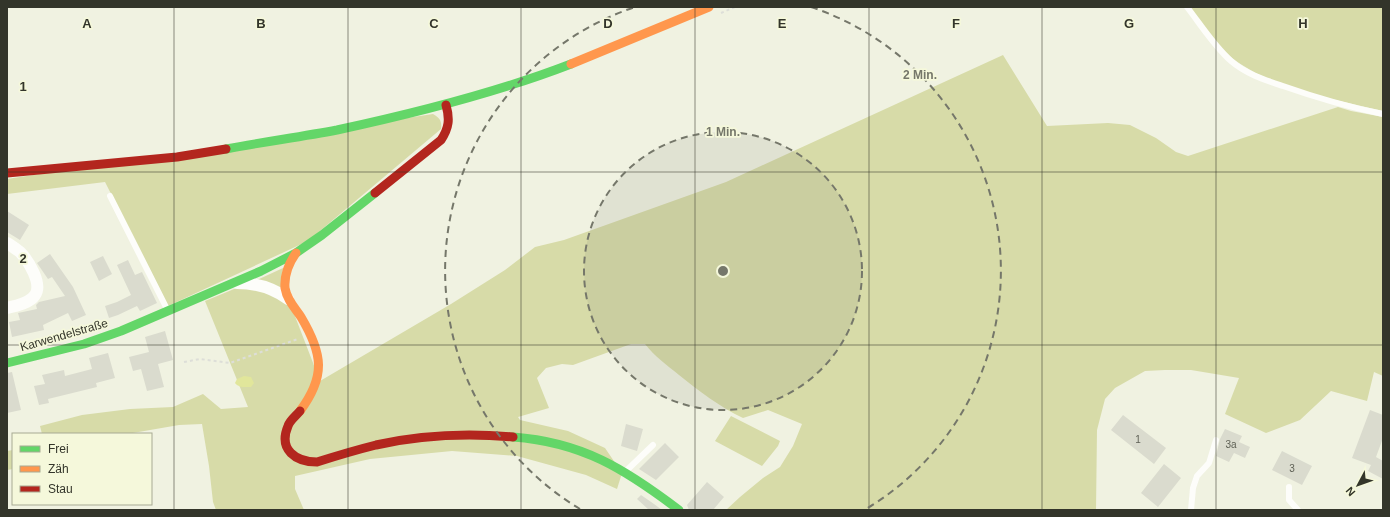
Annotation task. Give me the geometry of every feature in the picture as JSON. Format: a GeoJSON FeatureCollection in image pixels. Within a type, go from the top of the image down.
{"type":"FeatureCollection","features":[{"type":"Feature","properties":{"kind":"street"},"geometry":{"type":"LineString","coordinates":[[7,174],[192,155],[336,130],[446,105],[544,74],[604,51],[709,7]]}},
{"type":"Feature","properties":{"kind":"street","name":"Karwendelstraße"},"geometry":{"type":"LineString","coordinates":[[7,364],[84,344],[121,330],[262,272],[296,253],[322,235],[441,140],[448,129],[449,123],[449,115],[446,105]]}},
{"type":"Feature","properties":{"kind":"street"},"geometry":{"type":"LineString","coordinates":[[7,243],[20,252],[25,258],[32,269],[38,290],[34,296],[27,301],[7,308]]}},
{"type":"Feature","properties":{"kind":"street"},"geometry":{"type":"LineString","coordinates":[[288,299],[285,277],[290,261],[296,253]]}},
{"type":"Feature","properties":{"kind":"street"},"geometry":{"type":"LineString","coordinates":[[235,283],[258,284],[281,294],[288,299],[300,316],[315,344],[319,368],[318,378],[309,398],[289,424],[286,436],[286,443],[290,454],[295,458],[310,463],[317,462],[374,445],[424,437],[477,434],[542,440],[567,446],[600,458],[625,472],[679,510]]}},
{"type":"Feature","properties":{"kind":"lane"},"geometry":{"type":"LineString","coordinates":[[1186,7],[1218,48],[1242,69],[1259,78],[1313,97],[1343,106],[1383,114]]}},
{"type":"Feature","properties":{"kind":"lane"},"geometry":{"type":"LineString","coordinates":[[110,196],[170,309]]}},
{"type":"Feature","properties":{"kind":"lane"},"geometry":{"type":"LineString","coordinates":[[1191,510],[1193,488],[1197,476],[1208,463],[1216,440]]}},
{"type":"Feature","properties":{"kind":"lane"},"geometry":{"type":"LineString","coordinates":[[625,472],[653,445]]}},
{"type":"Feature","properties":{"kind":"lane"},"geometry":{"type":"LineString","coordinates":[[1289,487],[1289,500],[1298,510]]}},
{"type":"Feature","properties":{"kind":"path"},"geometry":{"type":"LineString","coordinates":[[184,362],[200,359],[230,363],[296,340],[308,332]]}},
{"type":"Feature","properties":{"kind":"shaded area"},"geometry":{"type":"Polygon","coordinates":[[[1190,7],[1383,7],[1383,111],[1303,92],[1264,77],[1246,68],[1219,46],[1190,7]]]}},
{"type":"Feature","properties":{"kind":"shaded area"},"geometry":{"type":"Polygon","coordinates":[[[1003,55],[1047,126],[1108,123],[1130,125],[1156,138],[1176,152],[1188,156],[1338,107],[1383,117],[1383,376],[1374,372],[1367,401],[1331,391],[1300,420],[1266,433],[1225,414],[1239,378],[1191,370],[1145,371],[1115,388],[1105,399],[1097,430],[1096,510],[726,510],[763,478],[780,467],[793,446],[802,424],[768,410],[743,418],[734,414],[694,387],[661,360],[645,344],[631,344],[573,365],[562,364],[546,368],[537,378],[549,408],[518,417],[520,420],[568,431],[605,448],[622,473],[617,489],[586,475],[517,456],[452,451],[370,459],[295,476],[295,489],[304,510],[216,510],[213,502],[202,424],[179,425],[133,433],[42,433],[40,426],[82,415],[130,409],[173,407],[203,394],[221,409],[248,407],[205,301],[239,287],[260,289],[281,298],[293,311],[320,381],[451,304],[505,270],[535,247],[564,240],[726,182],[1003,55]]]}},
{"type":"Feature","properties":{"kind":"shaded area"},"geometry":{"type":"Polygon","coordinates":[[[433,114],[440,120],[441,129],[308,241],[168,306],[105,182],[7,194],[7,179],[433,114]]]}},
{"type":"Feature","properties":{"kind":"shaded area"},"geometry":{"type":"Polygon","coordinates":[[[283,268],[281,288],[257,280],[283,268]]]}},
{"type":"Feature","properties":{"kind":"shaded area"},"geometry":{"type":"Polygon","coordinates":[[[244,376],[251,377],[254,383],[251,387],[240,386],[235,383],[237,379],[244,376]]]}},
{"type":"Feature","properties":{"kind":"shaded area"},"geometry":{"type":"Polygon","coordinates":[[[731,416],[780,441],[778,446],[762,466],[715,441],[731,416]]]}},
{"type":"Feature","properties":{"kind":"shaded area"},"geometry":{"type":"Polygon","coordinates":[[[12,450],[12,469],[7,470],[7,451],[12,450]]]}},
{"type":"Feature","properties":{"kind":"building"},"geometry":{"type":"Polygon","coordinates":[[[7,211],[29,225],[20,240],[7,232],[7,211]]]}},
{"type":"Feature","properties":{"kind":"building"},"geometry":{"type":"Polygon","coordinates":[[[50,254],[73,287],[86,315],[72,321],[68,313],[43,325],[44,330],[12,337],[9,322],[20,320],[18,313],[37,309],[36,305],[39,302],[65,296],[52,277],[48,279],[37,263],[50,254]]]}},
{"type":"Feature","properties":{"kind":"building"},"geometry":{"type":"Polygon","coordinates":[[[103,256],[112,274],[99,281],[90,262],[103,256]]]}},
{"type":"Feature","properties":{"kind":"building"},"geometry":{"type":"Polygon","coordinates":[[[128,260],[135,275],[142,272],[157,303],[140,311],[137,306],[109,318],[105,306],[131,295],[117,265],[128,260]]]}},
{"type":"Feature","properties":{"kind":"building"},"geometry":{"type":"Polygon","coordinates":[[[165,331],[173,360],[158,364],[164,387],[147,391],[141,369],[133,371],[129,357],[149,352],[145,337],[165,331]]]}},
{"type":"Feature","properties":{"kind":"building"},"geometry":{"type":"Polygon","coordinates":[[[108,353],[115,378],[96,383],[97,387],[48,399],[49,403],[39,405],[34,386],[45,384],[42,375],[64,370],[65,376],[92,369],[89,358],[108,353]]]}},
{"type":"Feature","properties":{"kind":"building"},"geometry":{"type":"Polygon","coordinates":[[[12,372],[21,410],[7,413],[7,373],[12,372]]]}},
{"type":"Feature","properties":{"kind":"building"},"geometry":{"type":"Polygon","coordinates":[[[1370,410],[1383,415],[1383,438],[1376,457],[1383,461],[1383,479],[1368,471],[1371,465],[1352,458],[1370,410]]]}},
{"type":"Feature","properties":{"kind":"building"},"geometry":{"type":"Polygon","coordinates":[[[1123,415],[1166,448],[1154,464],[1111,430],[1123,415]]]}},
{"type":"Feature","properties":{"kind":"building"},"geometry":{"type":"Polygon","coordinates":[[[626,424],[643,429],[637,451],[621,446],[626,424]]]}},
{"type":"Feature","properties":{"kind":"building"},"geometry":{"type":"Polygon","coordinates":[[[1225,429],[1242,436],[1239,442],[1250,447],[1245,458],[1234,453],[1229,462],[1216,456],[1220,439],[1225,429]]]}},
{"type":"Feature","properties":{"kind":"building"},"geometry":{"type":"Polygon","coordinates":[[[665,443],[679,457],[656,480],[639,469],[665,443]]]}},
{"type":"Feature","properties":{"kind":"building"},"geometry":{"type":"Polygon","coordinates":[[[1282,451],[1312,466],[1302,485],[1272,470],[1282,451]]]}},
{"type":"Feature","properties":{"kind":"building"},"geometry":{"type":"Polygon","coordinates":[[[1164,464],[1181,478],[1158,507],[1141,493],[1164,464]]]}},
{"type":"Feature","properties":{"kind":"building"},"geometry":{"type":"Polygon","coordinates":[[[707,482],[724,497],[713,510],[689,510],[687,505],[707,482]]]}},
{"type":"Feature","properties":{"kind":"building"},"geometry":{"type":"Polygon","coordinates":[[[641,495],[662,510],[649,510],[637,499],[641,495]]]}},
{"type":"Feature","properties":{"kind":"traffic: fast"},"geometry":{"type":"LineString","coordinates":[[226,149],[337,130],[396,117],[485,93],[571,64]]}},
{"type":"Feature","properties":{"kind":"traffic: fast"},"geometry":{"type":"LineString","coordinates":[[7,363],[84,344],[121,331],[261,271],[296,253],[322,235],[375,193]]}},
{"type":"Feature","properties":{"kind":"traffic: fast"},"geometry":{"type":"LineString","coordinates":[[513,437],[538,440],[582,451],[621,470],[679,510]]}},
{"type":"Feature","properties":{"kind":"traffic: slow"},"geometry":{"type":"LineString","coordinates":[[571,64],[709,7]]}},
{"type":"Feature","properties":{"kind":"traffic: slow"},"geometry":{"type":"LineString","coordinates":[[296,253],[291,261],[285,278],[285,288],[289,300],[301,317],[314,342],[318,365],[318,376],[314,387],[300,411]]}},
{"type":"Feature","properties":{"kind":"traffic: jam"},"geometry":{"type":"LineString","coordinates":[[375,193],[441,140],[448,123],[446,105]]}},
{"type":"Feature","properties":{"kind":"traffic: jam"},"geometry":{"type":"LineString","coordinates":[[7,173],[177,157],[226,149]]}},
{"type":"Feature","properties":{"kind":"traffic: jam"},"geometry":{"type":"LineString","coordinates":[[300,411],[289,424],[285,442],[287,448],[296,457],[302,460],[317,462],[376,445],[410,439],[461,435],[513,437]]}}]}
